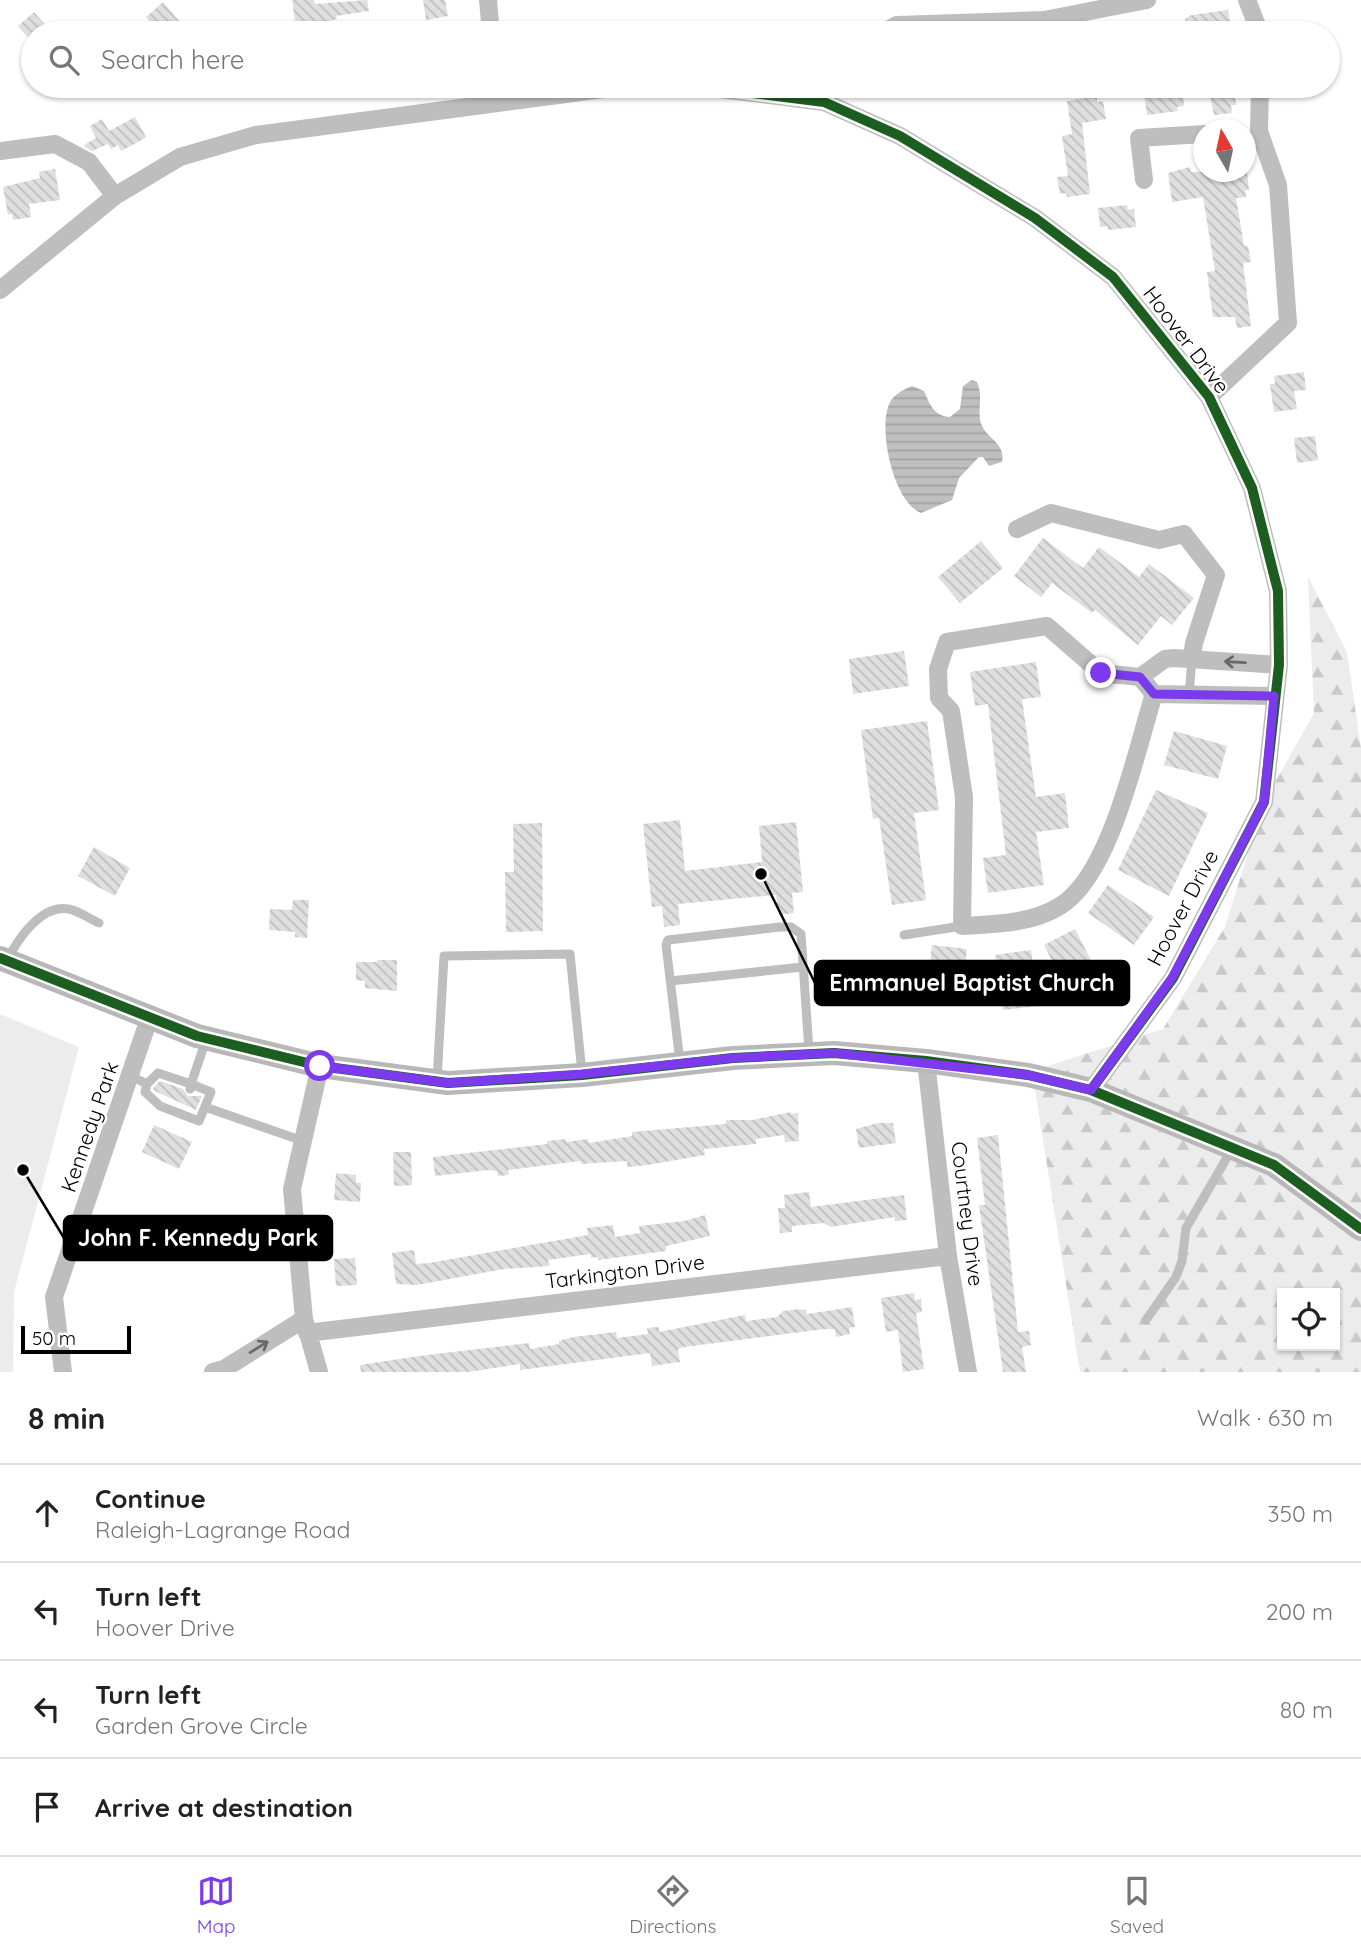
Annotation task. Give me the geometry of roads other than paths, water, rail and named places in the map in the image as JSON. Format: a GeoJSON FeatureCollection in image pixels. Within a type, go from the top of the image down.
{"type":"FeatureCollection","features":[{"type":"Feature","properties":{"kind":"main road"},"geometry":{"type":"LineString","coordinates":[[4,959],[149,1019],[207,1038],[320,1066],[437,1082],[582,1074],[834,1053],[926,1061],[1028,1075],[1091,1090],[1274,1166],[1361,1229]]}},
{"type":"Feature","properties":{"kind":"street"},"geometry":{"type":"LineString","coordinates":[[488,0],[490,21]]}},
{"type":"Feature","properties":{"kind":"street"},"geometry":{"type":"LineString","coordinates":[[1015,21],[1044,20],[1147,0]]}},
{"type":"Feature","properties":{"kind":"street"},"geometry":{"type":"LineString","coordinates":[[1247,0],[1255,21]]}},
{"type":"Feature","properties":{"kind":"street"},"geometry":{"type":"LineString","coordinates":[[0,290],[115,196],[180,157],[256,135],[535,98]]}},
{"type":"Feature","properties":{"kind":"street","name":"Hoover Drive"},"geometry":{"type":"LineString","coordinates":[[792,98],[824,102],[900,136],[1035,218],[1113,277],[1209,397],[1252,488],[1278,591],[1279,665],[1264,802],[1172,978],[1091,1090]]}},
{"type":"Feature","properties":{"kind":"street"},"geometry":{"type":"LineString","coordinates":[[824,102],[826,98]]}},
{"type":"Feature","properties":{"kind":"street"},"geometry":{"type":"LineString","coordinates":[[1254,119],[1258,98]]}},
{"type":"Feature","properties":{"kind":"street"},"geometry":{"type":"LineString","coordinates":[[1144,180],[1139,138],[1193,135]]}},
{"type":"Feature","properties":{"kind":"street"},"geometry":{"type":"LineString","coordinates":[[1209,397],[1288,323],[1278,186],[1256,139]]}},
{"type":"Feature","properties":{"kind":"street"},"geometry":{"type":"LineString","coordinates":[[0,151],[55,145],[89,162],[115,196]]}},
{"type":"Feature","properties":{"kind":"street"},"geometry":{"type":"LineString","coordinates":[[1017,529],[1051,513],[1159,540],[1184,534],[1216,575],[1194,643],[1192,659]]}},
{"type":"Feature","properties":{"kind":"street"},"geometry":{"type":"LineString","coordinates":[[1154,694],[1107,842],[1083,887],[1059,906],[1017,923],[962,926],[964,797],[951,711],[939,698],[938,669],[947,642],[1046,626],[1101,673],[1140,677],[1165,659],[1279,665]]}},
{"type":"Feature","properties":{"kind":"street"},"geometry":{"type":"LineString","coordinates":[[1140,677],[1154,694],[1274,696]]}},
{"type":"Feature","properties":{"kind":"street","name":"Kennedy Park"},"geometry":{"type":"LineString","coordinates":[[63,1372],[54,1297],[149,1019]]}},
{"type":"Feature","properties":{"kind":"street","name":"Courtney Drive"},"geometry":{"type":"LineString","coordinates":[[926,1061],[948,1256],[968,1372]]}},
{"type":"Feature","properties":{"kind":"street"},"geometry":{"type":"LineString","coordinates":[[319,1372],[305,1326],[292,1189],[320,1066]]}},
{"type":"Feature","properties":{"kind":"street","name":"Tarkington Drive"},"geometry":{"type":"LineString","coordinates":[[213,1372],[224,1369],[305,1326],[948,1256]]}},
{"type":"Feature","properties":{"kind":"lane"},"geometry":{"type":"LineString","coordinates":[[1189,695],[1192,659]]}},
{"type":"Feature","properties":{"kind":"lane"},"geometry":{"type":"LineString","coordinates":[[4,959],[27,929],[42,917],[61,909],[70,909],[99,923]]}},
{"type":"Feature","properties":{"kind":"lane"},"geometry":{"type":"LineString","coordinates":[[904,934],[962,926]]}},
{"type":"Feature","properties":{"kind":"lane"},"geometry":{"type":"LineString","coordinates":[[680,1064],[666,945],[674,937],[791,927],[801,934],[810,1054]]}},
{"type":"Feature","properties":{"kind":"lane"},"geometry":{"type":"LineString","coordinates":[[437,1082],[444,956],[570,954],[582,1074]]}},
{"type":"Feature","properties":{"kind":"lane"},"geometry":{"type":"LineString","coordinates":[[670,981],[803,967]]}},
{"type":"Feature","properties":{"kind":"lane"},"geometry":{"type":"LineString","coordinates":[[190,1087],[207,1038]]}},
{"type":"Feature","properties":{"kind":"lane"},"geometry":{"type":"LineString","coordinates":[[154,1073],[211,1092],[199,1122],[181,1109],[160,1106],[145,1092],[148,1084],[154,1073]]}},
{"type":"Feature","properties":{"kind":"lane"},"geometry":{"type":"LineString","coordinates":[[131,1076],[148,1084]]}},
{"type":"Feature","properties":{"kind":"lane"},"geometry":{"type":"LineString","coordinates":[[160,1106],[164,1096]]}},
{"type":"Feature","properties":{"kind":"lane"},"geometry":{"type":"LineString","coordinates":[[205,1107],[303,1141]]}},
{"type":"Feature","properties":{"kind":"lane"},"geometry":{"type":"LineString","coordinates":[[1146,1320],[1175,1277],[1182,1261],[1186,1228],[1232,1148]]}},
{"type":"Feature","properties":{"kind":"place","name":"Emmanuel Baptist Church"},"geometry":{"type":"Point","coordinates":[761,874]}},
{"type":"Feature","properties":{"kind":"place","name":"John F. Kennedy Park"},"geometry":{"type":"Point","coordinates":[23,1170]}}]}
